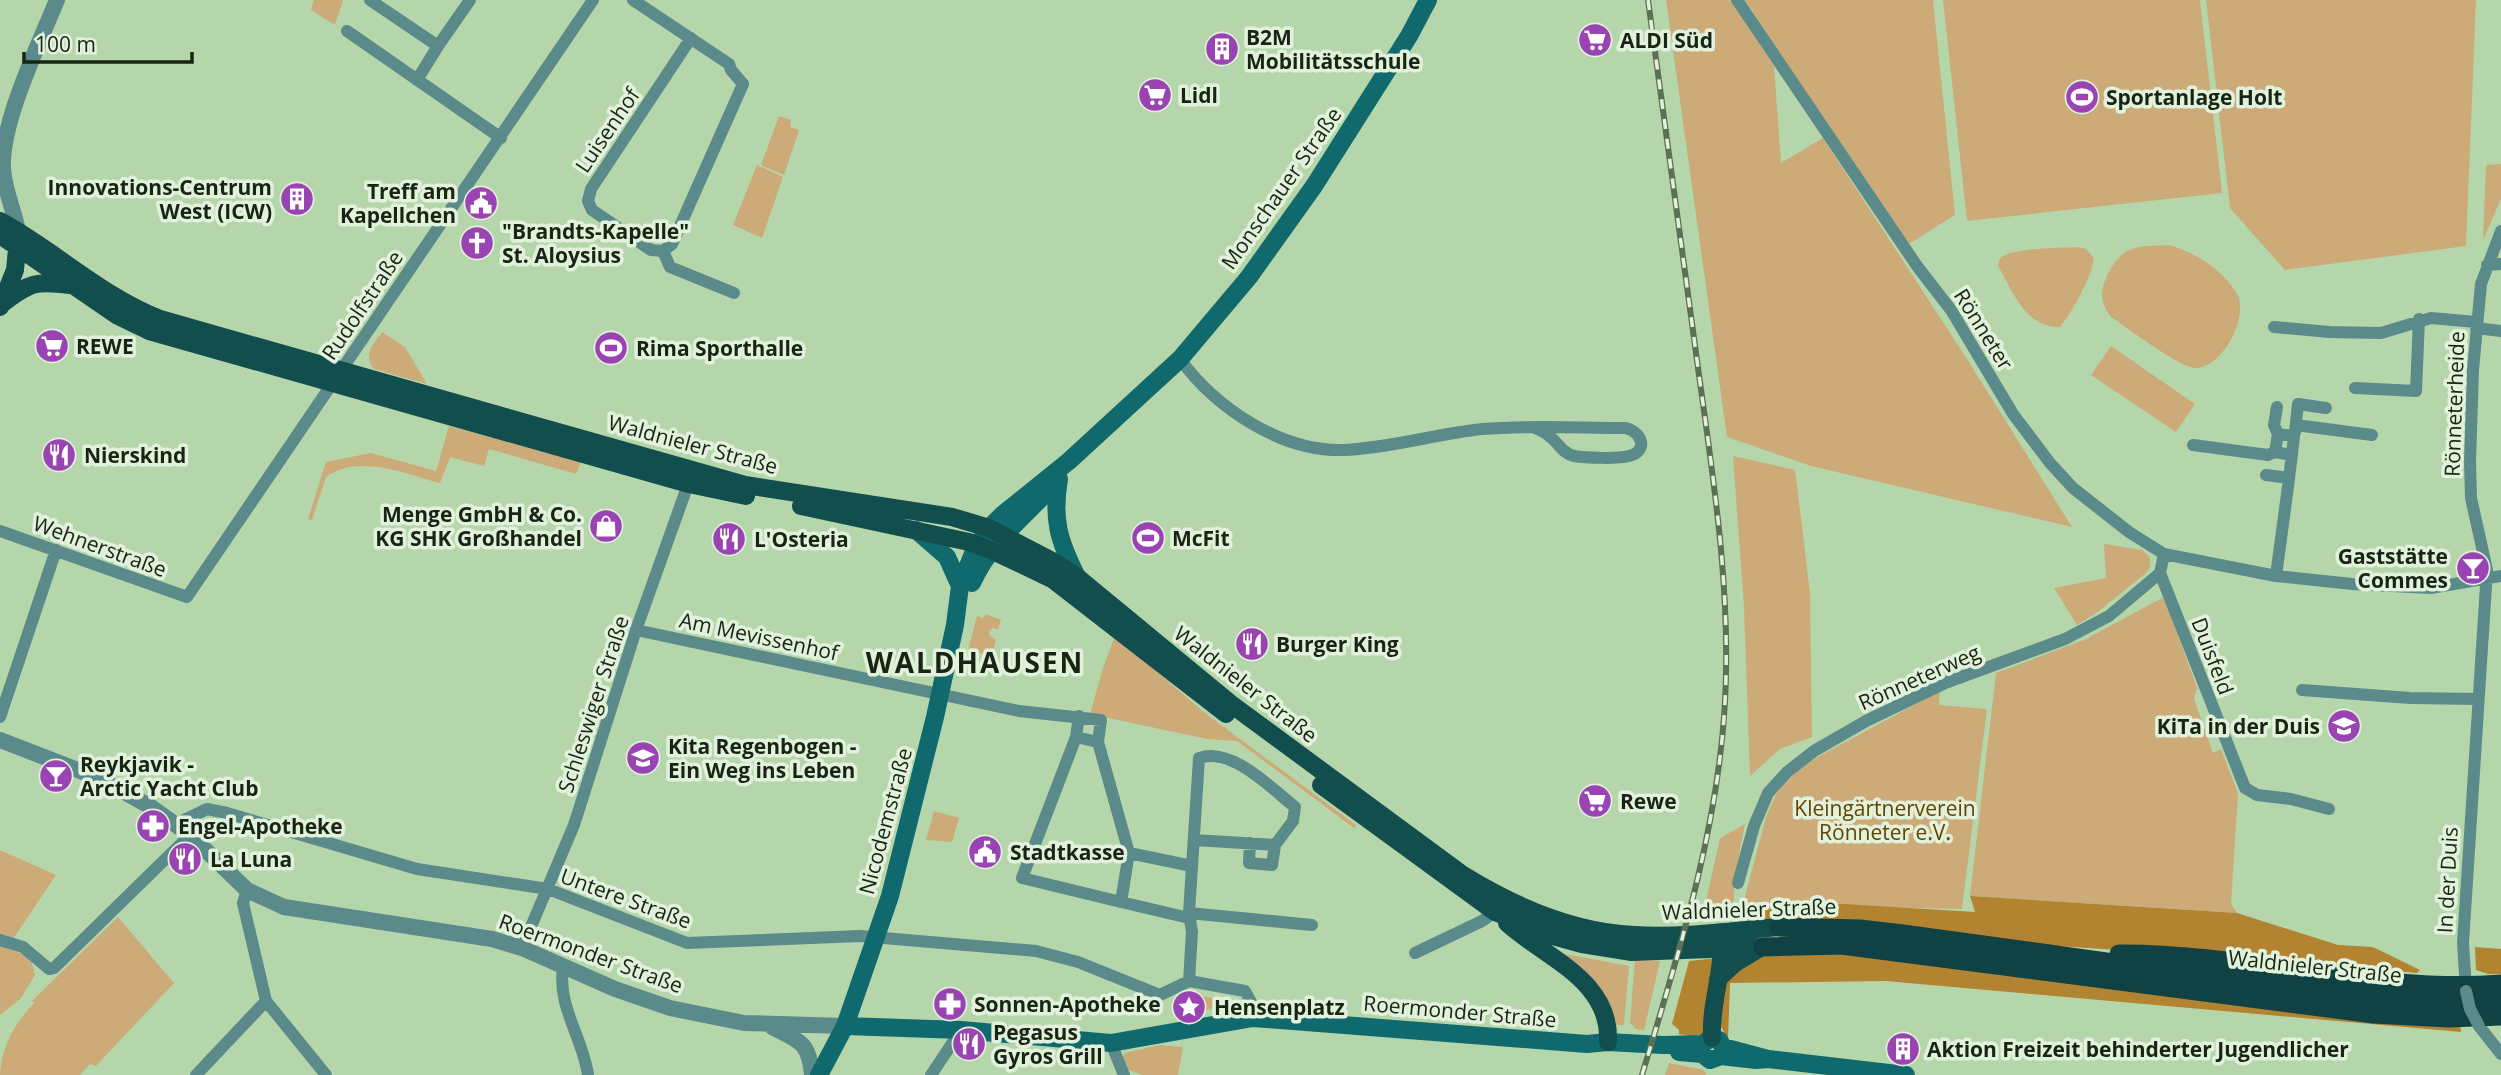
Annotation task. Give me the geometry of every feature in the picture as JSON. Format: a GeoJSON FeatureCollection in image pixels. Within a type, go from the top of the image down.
{"type":"FeatureCollection","features":[{"type":"Feature","properties":{"kind":"highway","name":"Waldnieler Straße"},"geometry":{"type":"LineString","coordinates":[[1779,927],[1860,929],[2304,990],[2382,998],[2449,1001],[2501,999]]}},
{"type":"Feature","properties":{"kind":"highway","name":"Waldnieler Straße"},"geometry":{"type":"LineString","coordinates":[[1763,947],[1841,945],[2374,1014],[2448,1018],[2501,1016]]}},
{"type":"Feature","properties":{"kind":"highway"},"geometry":{"type":"LineString","coordinates":[[2054,954],[2163,954],[2379,981],[2465,988],[2501,984]]}},
{"type":"Feature","properties":{"kind":"main road","name":"Monschauer Straße"},"geometry":{"type":"LineString","coordinates":[[984,547],[1069,461],[1180,359],[1250,277],[1304,202],[1409,36],[1428,0]]}},
{"type":"Feature","properties":{"kind":"main road","name":"Monschauer Straße"},"geometry":{"type":"LineString","coordinates":[[1409,36],[1436,0]]}},
{"type":"Feature","properties":{"kind":"main road","name":"Waldnieler Straße"},"geometry":{"type":"LineString","coordinates":[[0,220],[74,285],[118,316],[149,331],[336,377],[691,476],[984,547],[1052,579],[1215,706],[1494,912],[1524,925],[1582,944],[1619,951],[1651,952],[1779,927]]}},
{"type":"Feature","properties":{"kind":"main road","name":"Waldnieler Straße"},"geometry":{"type":"LineString","coordinates":[[0,235],[18,238],[131,308],[336,377]]}},
{"type":"Feature","properties":{"kind":"main road"},"geometry":{"type":"LineString","coordinates":[[1,305],[15,270],[18,238]]}},
{"type":"Feature","properties":{"kind":"main road"},"geometry":{"type":"LineString","coordinates":[[1,305],[25,286],[42,282],[74,285]]}},
{"type":"Feature","properties":{"kind":"main road","name":"Monschauer Straße"},"geometry":{"type":"LineString","coordinates":[[997,532],[1059,479],[1069,461]]}},
{"type":"Feature","properties":{"kind":"main road","name":"Waldnieler Straße"},"geometry":{"type":"LineString","coordinates":[[691,476],[952,517],[997,532],[1056,563],[1077,578],[1231,704],[1463,875],[1493,894],[1550,918],[1596,930],[1632,935],[1722,940],[1763,947]]}},
{"type":"Feature","properties":{"kind":"main road"},"geometry":{"type":"LineString","coordinates":[[1059,479],[1055,499],[1057,529],[1077,578]]}},
{"type":"Feature","properties":{"kind":"main road"},"geometry":{"type":"LineString","coordinates":[[916,530],[947,557],[960,586]]}},
{"type":"Feature","properties":{"kind":"main road","name":"Nicodemstraße"},"geometry":{"type":"LineString","coordinates":[[819,1075],[845,1026],[877,939],[940,695],[955,625],[960,586],[984,547]]}},
{"type":"Feature","properties":{"kind":"main road","name":"Nicodemstraße"},"geometry":{"type":"LineString","coordinates":[[955,625],[984,547]]}},
{"type":"Feature","properties":{"kind":"main road"},"geometry":{"type":"LineString","coordinates":[[1494,912],[1525,940],[1580,977],[1596,993],[1609,1024],[1608,1042]]}},
{"type":"Feature","properties":{"kind":"main road"},"geometry":{"type":"LineString","coordinates":[[1712,1048],[1711,1023],[1722,940]]}},
{"type":"Feature","properties":{"kind":"main road"},"geometry":{"type":"LineString","coordinates":[[1718,979],[1735,963],[1763,947]]}},
{"type":"Feature","properties":{"kind":"main road","name":"Roermonder Straße"},"geometry":{"type":"LineString","coordinates":[[845,1026],[961,1030],[1111,1043],[1253,1018],[1587,1044],[1608,1042],[1663,1045],[1673,1051],[1739,1049],[1794,1068],[1906,1075]]}},
{"type":"Feature","properties":{"kind":"street"},"geometry":{"type":"LineString","coordinates":[[18,238],[1,169],[6,137],[57,0]]}},
{"type":"Feature","properties":{"kind":"street"},"geometry":{"type":"LineString","coordinates":[[370,0],[438,46]]}},
{"type":"Feature","properties":{"kind":"street"},"geometry":{"type":"LineString","coordinates":[[417,80],[470,0]]}},
{"type":"Feature","properties":{"kind":"street","name":"Rudolfstraße"},"geometry":{"type":"LineString","coordinates":[[187,597],[593,0]]}},
{"type":"Feature","properties":{"kind":"street"},"geometry":{"type":"LineString","coordinates":[[633,0],[729,64],[743,85],[673,244],[663,251]]}},
{"type":"Feature","properties":{"kind":"street","name":"Rönneter"},"geometry":{"type":"LineString","coordinates":[[1737,0],[1917,265],[1951,310],[2013,414],[2050,463],[2073,488],[2140,541],[2164,554],[2276,576],[2352,584],[2431,588],[2501,576]]}},
{"type":"Feature","properties":{"kind":"street"},"geometry":{"type":"LineString","coordinates":[[347,31],[500,138]]}},
{"type":"Feature","properties":{"kind":"street","name":"Luisenhof"},"geometry":{"type":"LineString","coordinates":[[691,38],[591,189],[588,201],[593,210],[651,250],[663,251],[670,267],[734,293]]}},
{"type":"Feature","properties":{"kind":"street","name":"Rönneterheide"},"geometry":{"type":"LineString","coordinates":[[2486,580],[2487,570],[2481,536],[2471,498],[2470,462],[2476,325],[2481,284],[2501,231]]}},
{"type":"Feature","properties":{"kind":"street"},"geometry":{"type":"LineString","coordinates":[[2487,265],[2501,264]]}},
{"type":"Feature","properties":{"kind":"street"},"geometry":{"type":"LineString","coordinates":[[2273,327],[2381,333],[2431,318],[2501,331]]}},
{"type":"Feature","properties":{"kind":"street"},"geometry":{"type":"LineString","coordinates":[[2355,388],[2416,391],[2419,320]]}},
{"type":"Feature","properties":{"kind":"street"},"geometry":{"type":"LineString","coordinates":[[1180,359],[1205,387],[1250,421],[1293,442],[1315,447],[1342,450],[1483,429],[1535,428],[1626,428],[1636,430],[1641,437],[1641,446],[1636,453],[1627,457],[1574,456],[1565,452],[1548,434],[1535,428]]}},
{"type":"Feature","properties":{"kind":"street"},"geometry":{"type":"LineString","coordinates":[[2276,576],[2298,404],[2326,408]]}},
{"type":"Feature","properties":{"kind":"street"},"geometry":{"type":"LineString","coordinates":[[2275,453],[2278,434],[2274,425],[2277,407]]}},
{"type":"Feature","properties":{"kind":"street"},"geometry":{"type":"LineString","coordinates":[[2278,434],[2295,431],[2372,435]]}},
{"type":"Feature","properties":{"kind":"street"},"geometry":{"type":"LineString","coordinates":[[2193,445],[2268,456],[2275,453],[2292,455]]}},
{"type":"Feature","properties":{"kind":"street"},"geometry":{"type":"LineString","coordinates":[[2266,475],[2289,478]]}},
{"type":"Feature","properties":{"kind":"street","name":"Schleswiger Straße"},"geometry":{"type":"LineString","coordinates":[[522,948],[574,825],[636,630],[691,476]]}},
{"type":"Feature","properties":{"kind":"street","name":"Wehnerstraße"},"geometry":{"type":"LineString","coordinates":[[0,531],[187,597]]}},
{"type":"Feature","properties":{"kind":"street"},"geometry":{"type":"LineString","coordinates":[[0,717],[56,551]]}},
{"type":"Feature","properties":{"kind":"street"},"geometry":{"type":"LineString","coordinates":[[2160,573],[2164,554]]}},
{"type":"Feature","properties":{"kind":"street","name":"Duisfeld"},"geometry":{"type":"LineString","coordinates":[[2160,573],[2245,788],[2257,795],[2291,799],[2329,809]]}},
{"type":"Feature","properties":{"kind":"street","name":"Rönneterweg"},"geometry":{"type":"LineString","coordinates":[[1738,883],[1754,826],[1768,793],[1787,772],[1815,751],[1866,721],[1945,683],[2065,639],[2109,616],[2160,573]]}},
{"type":"Feature","properties":{"kind":"street","name":"In der Duis"},"geometry":{"type":"LineString","coordinates":[[2486,580],[2463,943],[2465,988],[2470,1009],[2479,1026],[2501,1054]]}},
{"type":"Feature","properties":{"kind":"street","name":"Am Mevissenhof"},"geometry":{"type":"LineString","coordinates":[[636,630],[1019,711],[1079,716]]}},
{"type":"Feature","properties":{"kind":"street"},"geometry":{"type":"LineString","coordinates":[[2302,690],[2410,698],[2478,699]]}},
{"type":"Feature","properties":{"kind":"street"},"geometry":{"type":"LineString","coordinates":[[1121,902],[1129,853],[1098,742],[1101,720],[1079,716],[1076,737],[1022,878],[1121,902],[1189,916],[1312,925]]}},
{"type":"Feature","properties":{"kind":"street"},"geometry":{"type":"LineString","coordinates":[[1076,737],[1098,742]]}},
{"type":"Feature","properties":{"kind":"street","name":"Roermonder Straße"},"geometry":{"type":"LineString","coordinates":[[0,740],[102,779],[176,824],[247,890],[284,906],[458,933],[522,948],[615,989],[670,1007],[744,1023],[845,1026]]}},
{"type":"Feature","properties":{"kind":"street"},"geometry":{"type":"LineString","coordinates":[[1250,844],[1249,863],[1272,865],[1275,845],[1293,821],[1295,807],[1228,757],[1207,755],[1199,758],[1189,916],[1192,932],[1189,981],[1245,991],[1251,1002],[1253,1018]]}},
{"type":"Feature","properties":{"kind":"street","name":"Untere Straße"},"geometry":{"type":"LineString","coordinates":[[176,824],[207,809],[227,813],[417,869],[548,889],[687,943],[860,936],[1035,951],[1078,962],[1160,995],[1189,981]]}},
{"type":"Feature","properties":{"kind":"street"},"geometry":{"type":"LineString","coordinates":[[0,940],[23,947],[49,969],[54,968],[190,835]]}},
{"type":"Feature","properties":{"kind":"street"},"geometry":{"type":"LineString","coordinates":[[1194,840],[1275,845]]}},
{"type":"Feature","properties":{"kind":"street"},"geometry":{"type":"LineString","coordinates":[[1129,853],[1192,866]]}},
{"type":"Feature","properties":{"kind":"street"},"geometry":{"type":"LineString","coordinates":[[247,890],[243,903],[265,1001],[326,1075]]}},
{"type":"Feature","properties":{"kind":"street"},"geometry":{"type":"LineString","coordinates":[[1415,953],[1482,921],[1494,912]]}},
{"type":"Feature","properties":{"kind":"street"},"geometry":{"type":"LineString","coordinates":[[563,968],[561,983],[564,1002],[588,1075]]}},
{"type":"Feature","properties":{"kind":"street"},"geometry":{"type":"LineString","coordinates":[[196,1075],[265,1001]]}},
{"type":"Feature","properties":{"kind":"street"},"geometry":{"type":"LineString","coordinates":[[767,1024],[800,1040],[808,1051],[812,1075]]}},
{"type":"Feature","properties":{"kind":"street"},"geometry":{"type":"LineString","coordinates":[[931,1075],[961,1030]]}},
{"type":"Feature","properties":{"kind":"street"},"geometry":{"type":"LineString","coordinates":[[1111,1043],[1124,1075]]}},
{"type":"Feature","properties":{"kind":"green space"},"geometry":{"type":"Polygon","coordinates":[[[314,0],[343,0],[335,25],[311,10],[314,0]]]}},
{"type":"Feature","properties":{"kind":"green space"},"geometry":{"type":"Polygon","coordinates":[[[1666,0],[1730,0],[1774,66],[1781,163],[1823,138],[1967,359],[2072,527],[1811,466],[1727,437],[1666,0]]]}},
{"type":"Feature","properties":{"kind":"green space"},"geometry":{"type":"Polygon","coordinates":[[[1745,0],[1933,0],[1955,215],[1907,245],[1745,0]]]}},
{"type":"Feature","properties":{"kind":"green space","name":"Sportanlage Holt"},"geometry":{"type":"Polygon","coordinates":[[[1943,0],[2200,0],[2222,193],[1967,221],[1943,0]]]}},
{"type":"Feature","properties":{"kind":"green space"},"geometry":{"type":"Polygon","coordinates":[[[2206,0],[2476,0],[2466,246],[2285,270],[2230,208],[2206,0]]]}},
{"type":"Feature","properties":{"kind":"green space"},"geometry":{"type":"Polygon","coordinates":[[[779,116],[791,120],[790,127],[799,130],[784,175],[761,165],[779,116]]]}},
{"type":"Feature","properties":{"kind":"green space"},"geometry":{"type":"Polygon","coordinates":[[[2501,164],[2501,199],[2483,240],[2486,165],[2501,164]]]}},
{"type":"Feature","properties":{"kind":"green space"},"geometry":{"type":"Polygon","coordinates":[[[757,165],[783,177],[762,238],[733,225],[757,165]]]}},
{"type":"Feature","properties":{"kind":"green space"},"geometry":{"type":"Polygon","coordinates":[[[2168,245],[2198,257],[2216,269],[2231,285],[2240,304],[2240,316],[2230,340],[2214,361],[2204,366],[2187,366],[2165,354],[2111,317],[2103,303],[2102,291],[2106,277],[2124,253],[2138,247],[2168,245]]]}},
{"type":"Feature","properties":{"kind":"green space"},"geometry":{"type":"Polygon","coordinates":[[[2077,247],[2086,249],[2094,258],[2089,275],[2081,294],[2060,327],[2048,326],[2029,315],[2015,297],[1998,266],[2000,259],[2017,251],[2077,247]]]}},
{"type":"Feature","properties":{"kind":"green space"},"geometry":{"type":"Polygon","coordinates":[[[382,332],[405,347],[427,384],[374,369],[369,355],[382,332]]]}},
{"type":"Feature","properties":{"kind":"green space"},"geometry":{"type":"Polygon","coordinates":[[[2111,346],[2195,404],[2176,432],[2091,375],[2111,346]]]}},
{"type":"Feature","properties":{"kind":"green space"},"geometry":{"type":"Polygon","coordinates":[[[449,426],[581,462],[576,474],[489,449],[484,466],[450,457],[440,483],[382,468],[353,467],[326,477],[312,520],[308,519],[326,462],[371,453],[436,471],[449,426]]]}},
{"type":"Feature","properties":{"kind":"green space"},"geometry":{"type":"Polygon","coordinates":[[[1733,456],[1795,470],[1810,593],[1812,737],[1780,749],[1750,776],[1744,607],[1733,456]]]}},
{"type":"Feature","properties":{"kind":"green space"},"geometry":{"type":"Polygon","coordinates":[[[2104,544],[2143,550],[2150,558],[2150,567],[2099,611],[2077,625],[2054,588],[2106,578],[2104,544]]]}},
{"type":"Feature","properties":{"kind":"green space"},"geometry":{"type":"Polygon","coordinates":[[[2164,597],[2197,688],[2194,699],[2213,753],[2221,749],[2238,793],[2231,904],[2237,913],[1970,896],[1996,673],[2086,639],[2164,597]]]}},
{"type":"Feature","properties":{"kind":"green space"},"geometry":{"type":"Polygon","coordinates":[[[986,614],[1001,620],[998,629],[989,631],[990,636],[996,639],[993,651],[985,654],[968,650],[977,616],[983,618],[986,614]]]}},
{"type":"Feature","properties":{"kind":"green space"},"geometry":{"type":"Polygon","coordinates":[[[1115,636],[1205,713],[1356,825],[1354,828],[1237,741],[1207,739],[1090,714],[1115,636]]]}},
{"type":"Feature","properties":{"kind":"green space","name":"Kleingärtnerverein Rönneter e.V."},"geometry":{"type":"Polygon","coordinates":[[[1940,691],[1939,705],[1987,709],[1962,909],[1743,904],[1766,817],[1777,792],[1801,766],[1940,691]]]}},
{"type":"Feature","properties":{"kind":"green space"},"geometry":{"type":"Polygon","coordinates":[[[934,811],[959,818],[952,842],[926,840],[934,811]]]}},
{"type":"Feature","properties":{"kind":"green space"},"geometry":{"type":"Polygon","coordinates":[[[1745,824],[1734,880],[1734,899],[1727,914],[1719,918],[1702,919],[1720,838],[1745,824]]]}},
{"type":"Feature","properties":{"kind":"green space"},"geometry":{"type":"Polygon","coordinates":[[[0,850],[56,875],[7,948],[30,957],[35,975],[21,998],[0,1015],[0,850]]]}},
{"type":"Feature","properties":{"kind":"green space"},"geometry":{"type":"Polygon","coordinates":[[[118,917],[174,983],[96,1066],[90,1064],[80,1075],[0,1075],[6,1045],[15,1027],[34,1003],[32,1001],[118,917]]]}},
{"type":"Feature","properties":{"kind":"green space"},"geometry":{"type":"Polygon","coordinates":[[[1565,954],[1629,966],[1624,1025],[1614,1025],[1563,957],[1565,954]]]}},
{"type":"Feature","properties":{"kind":"green space"},"geometry":{"type":"Polygon","coordinates":[[[1635,960],[1660,961],[1644,1030],[1636,1029],[1630,1023],[1635,960]]]}},
{"type":"Feature","properties":{"kind":"green space"},"geometry":{"type":"Polygon","coordinates":[[[1197,995],[1233,1002],[1234,1006],[1191,1012],[1187,1002],[1197,995]]]}},
{"type":"Feature","properties":{"kind":"green space","name":"Hensenplatz"},"geometry":{"type":"Polygon","coordinates":[[[1160,1045],[1183,1047],[1178,1075],[1143,1075],[1126,1069],[1123,1056],[1125,1053],[1160,1045]]]}},
{"type":"Feature","properties":{"kind":"green space"},"geometry":{"type":"Polygon","coordinates":[[[1669,1063],[1704,1070],[1706,1075],[1665,1075],[1669,1063]]]}},
{"type":"Feature","properties":{"kind":"shaded area"},"geometry":{"type":"Polygon","coordinates":[[[1970,896],[2237,913],[2338,945],[2373,947],[2420,970],[2417,973],[2272,960],[2042,945],[1816,922],[1744,920],[1746,905],[1844,904],[1975,912],[1970,896]]]}},
{"type":"Feature","properties":{"kind":"shaded area"},"geometry":{"type":"Polygon","coordinates":[[[2475,947],[2501,949],[2501,974],[2476,970],[2475,947]]]}},
{"type":"Feature","properties":{"kind":"shaded area"},"geometry":{"type":"Polygon","coordinates":[[[1767,952],[1818,952],[2460,1023],[2461,1032],[1886,981],[1730,983],[1728,1039],[1719,1023],[1728,975],[1767,952]]]}},
{"type":"Feature","properties":{"kind":"shaded area"},"geometry":{"type":"Polygon","coordinates":[[[1718,958],[1707,1033],[1692,1036],[1679,1034],[1679,1030],[1672,1024],[1689,961],[1718,958]]]}},
{"type":"Feature","properties":{"kind":"railway"},"geometry":{"type":"LineString","coordinates":[[1642,1075],[1683,937],[1705,844],[1721,750],[1726,661],[1726,620],[1715,497],[1648,0]]}},
{"type":"Feature","properties":{"kind":"place","name":"ALDI Süd"},"geometry":{"type":"Point","coordinates":[1595,40]}},
{"type":"Feature","properties":{"kind":"place","name":"B2M Mobilitätsschule"},"geometry":{"type":"Point","coordinates":[1222,49]}},
{"type":"Feature","properties":{"kind":"place","name":"Lidl"},"geometry":{"type":"Point","coordinates":[1155,95]}},
{"type":"Feature","properties":{"kind":"place","name":"Sportanlage Holt"},"geometry":{"type":"Point","coordinates":[2082,97]}},
{"type":"Feature","properties":{"kind":"place","name":"Innovations-Centrum West (ICW)"},"geometry":{"type":"Point","coordinates":[297,199]}},
{"type":"Feature","properties":{"kind":"place","name":"Treff am Kapellchen"},"geometry":{"type":"Point","coordinates":[481,203]}},
{"type":"Feature","properties":{"kind":"place","name":"\"Brandts-Kapelle\" St. Aloysius"},"geometry":{"type":"Point","coordinates":[477,243]}},
{"type":"Feature","properties":{"kind":"place","name":"REWE"},"geometry":{"type":"Point","coordinates":[52,346]}},
{"type":"Feature","properties":{"kind":"place","name":"Rima Sporthalle"},"geometry":{"type":"Point","coordinates":[611,348]}},
{"type":"Feature","properties":{"kind":"place","name":"Nierskind"},"geometry":{"type":"Point","coordinates":[59,455]}},
{"type":"Feature","properties":{"kind":"place","name":"Menge GmbH & Co. KG SHK Großhandel"},"geometry":{"type":"Point","coordinates":[606,526]}},
{"type":"Feature","properties":{"kind":"place","name":"McFit"},"geometry":{"type":"Point","coordinates":[1148,538]}},
{"type":"Feature","properties":{"kind":"place","name":"L'Osteria"},"geometry":{"type":"Point","coordinates":[729,539]}},
{"type":"Feature","properties":{"kind":"place","name":"Gaststätte Commes"},"geometry":{"type":"Point","coordinates":[2473,568]}},
{"type":"Feature","properties":{"kind":"place","name":"Burger King"},"geometry":{"type":"Point","coordinates":[1252,644]}},
{"type":"Feature","properties":{"kind":"place","name":"KiTa in der Duis"},"geometry":{"type":"Point","coordinates":[2344,726]}},
{"type":"Feature","properties":{"kind":"place","name":"Kita Regenbogen - Ein Weg ins Leben"},"geometry":{"type":"Point","coordinates":[643,758]}},
{"type":"Feature","properties":{"kind":"place","name":"Reykjavik - Arctic Yacht Club"},"geometry":{"type":"Point","coordinates":[56,776]}},
{"type":"Feature","properties":{"kind":"place","name":"Rewe"},"geometry":{"type":"Point","coordinates":[1595,801]}},
{"type":"Feature","properties":{"kind":"place","name":"Engel-Apotheke"},"geometry":{"type":"Point","coordinates":[153,826]}},
{"type":"Feature","properties":{"kind":"place","name":"Stadtkasse"},"geometry":{"type":"Point","coordinates":[985,852]}},
{"type":"Feature","properties":{"kind":"place","name":"La Luna"},"geometry":{"type":"Point","coordinates":[185,859]}},
{"type":"Feature","properties":{"kind":"place","name":"Sonnen-Apotheke"},"geometry":{"type":"Point","coordinates":[950,1004]}},
{"type":"Feature","properties":{"kind":"place","name":"Hensenplatz"},"geometry":{"type":"Point","coordinates":[1189,1007]}},
{"type":"Feature","properties":{"kind":"place","name":"Pegasus Gyros Grill"},"geometry":{"type":"Point","coordinates":[969,1044]}},
{"type":"Feature","properties":{"kind":"place","name":"Aktion Freizeit behinderter Jugendlicher"},"geometry":{"type":"Point","coordinates":[1903,1049]}},
{"type":"Feature","properties":{"kind":"district","name":"WALDHAUSEN"},"geometry":{"type":"Point","coordinates":[975,662]}}]}
